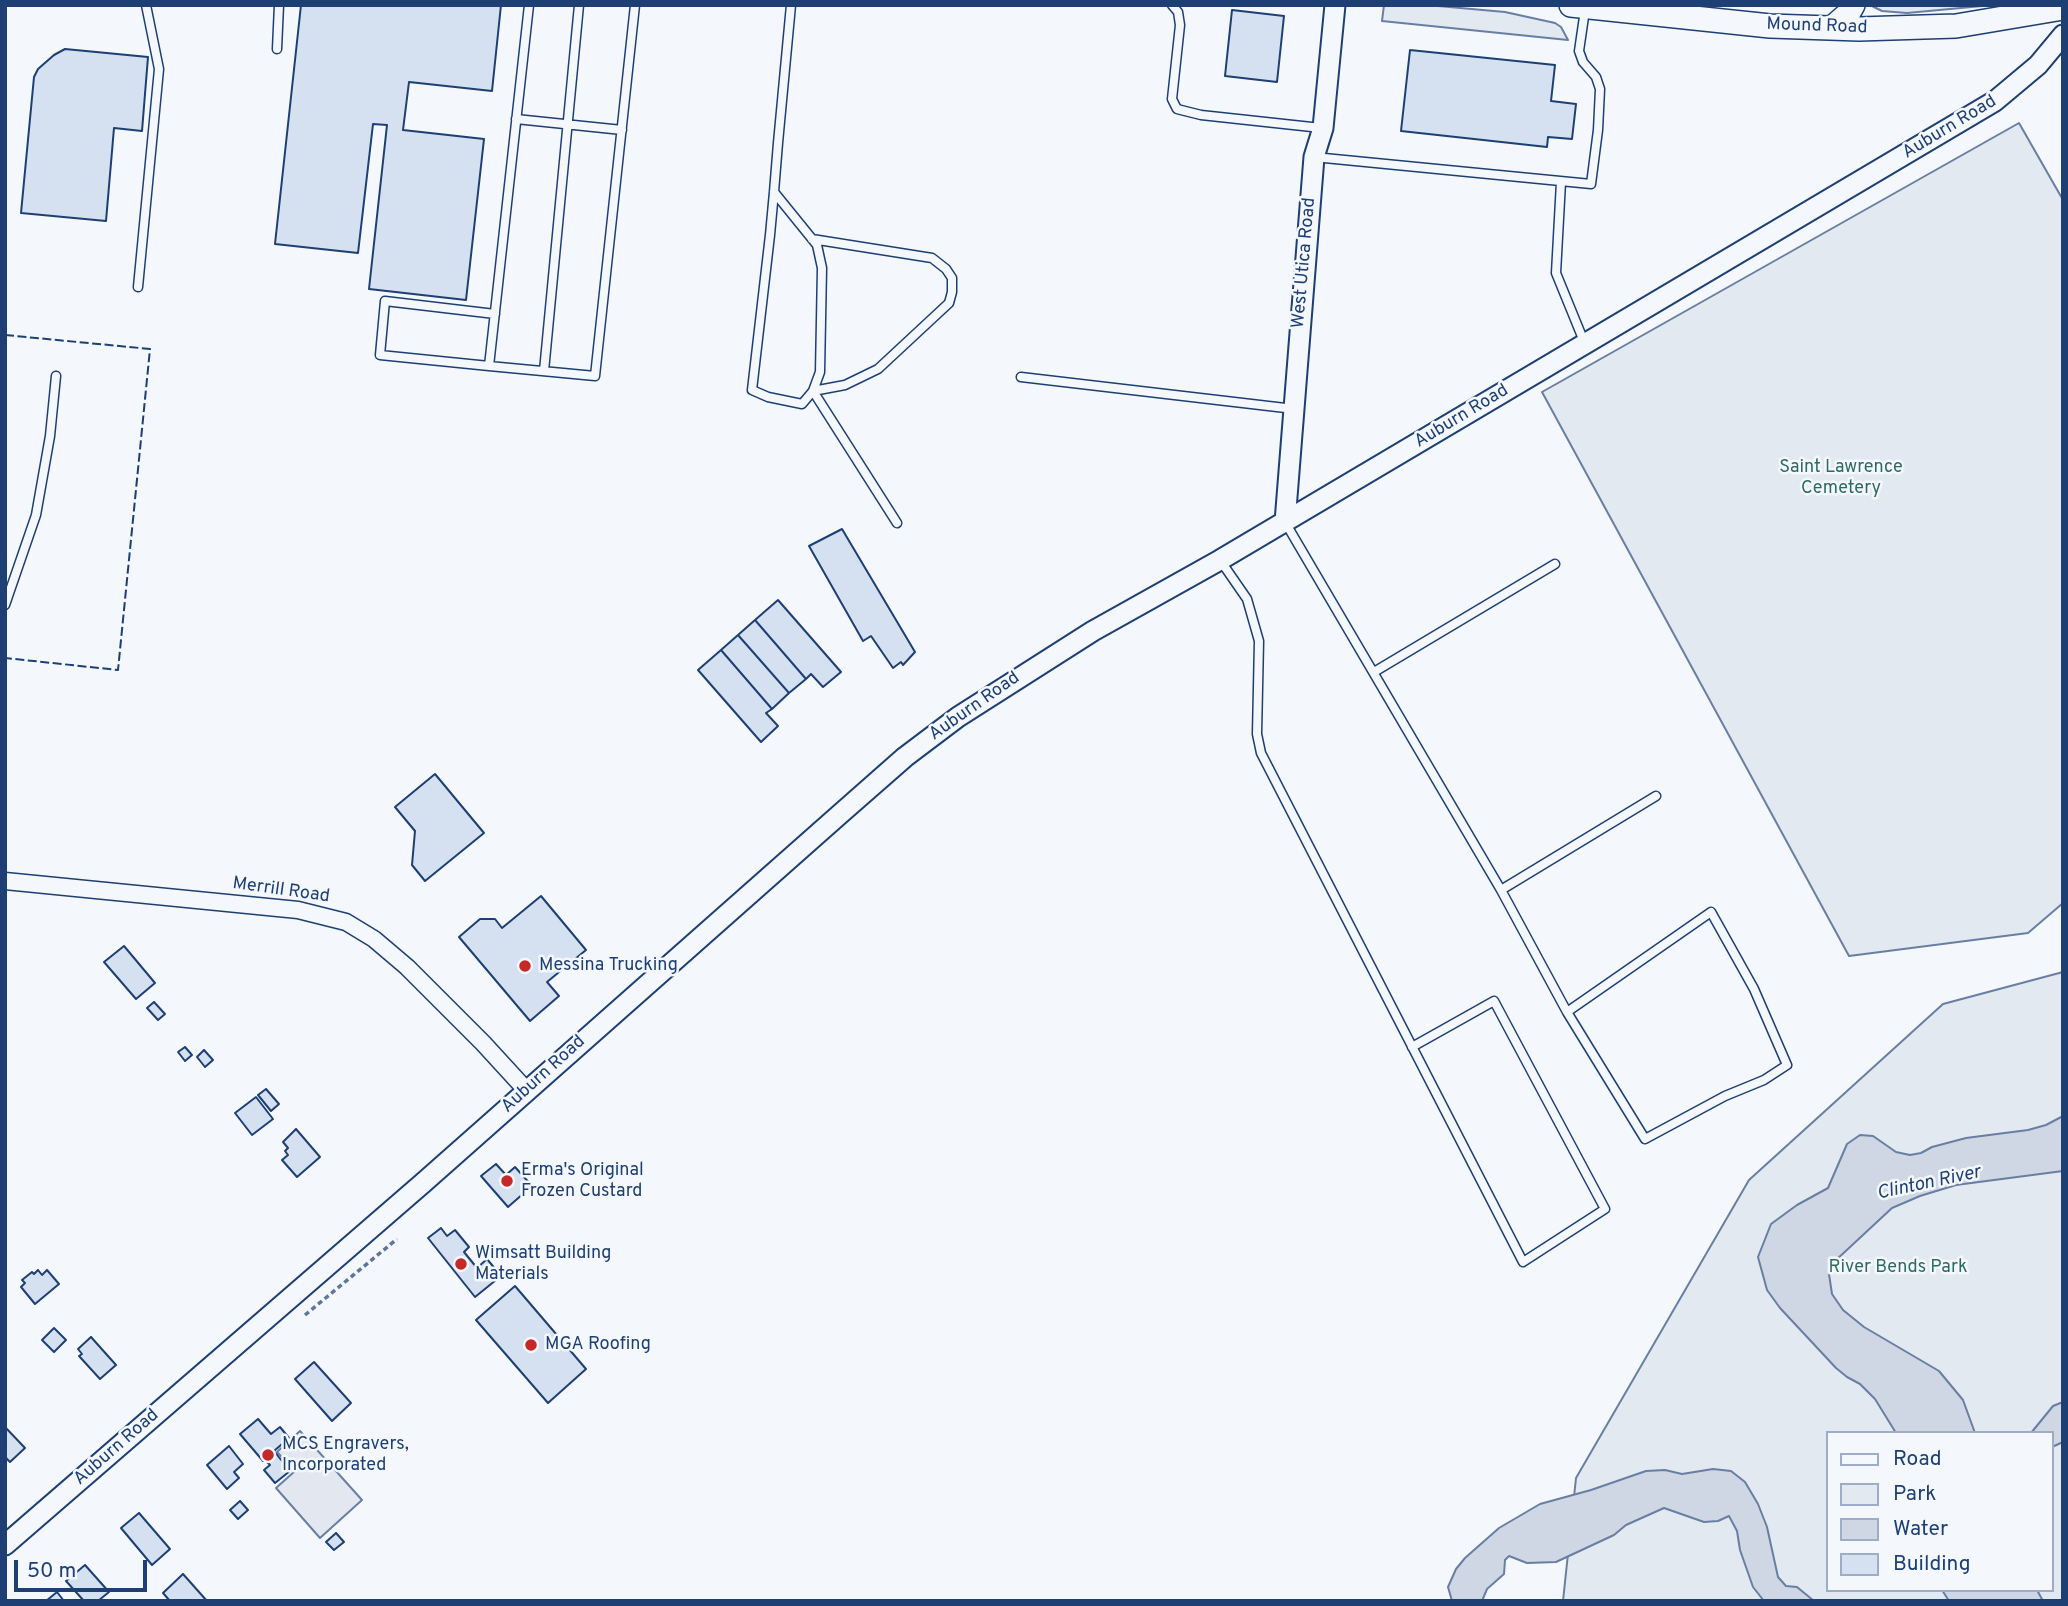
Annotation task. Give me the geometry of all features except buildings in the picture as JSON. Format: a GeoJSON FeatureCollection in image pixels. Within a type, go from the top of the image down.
{"type":"FeatureCollection","features":[{"type":"Feature","properties":{"kind":"main road"},"geometry":{"type":"LineString","coordinates":[[1832,28],[1853,5]]}},
{"type":"Feature","properties":{"kind":"main road","name":"Mound Road"},"geometry":{"type":"LineString","coordinates":[[1578,6],[1770,26],[1859,29],[1956,26],[2063,8]]}},
{"type":"Feature","properties":{"kind":"street","name":"West Utica Road"},"geometry":{"type":"LineString","coordinates":[[1285,522],[1314,157],[1323,128],[1335,5]]}},
{"type":"Feature","properties":{"kind":"street","name":"Auburn Road"},"geometry":{"type":"LineString","coordinates":[[5,1545],[527,1091],[905,757],[958,717],[1093,631],[1285,522],[1995,101],[2038,65],[2063,35]]}},
{"type":"Feature","properties":{"kind":"street","name":"Merrill Road"},"geometry":{"type":"LineString","coordinates":[[5,881],[299,910],[346,922],[374,939],[407,967],[527,1091]]}},
{"type":"Feature","properties":{"kind":"lane"},"geometry":{"type":"LineString","coordinates":[[138,287],[159,69],[146,5]]}},
{"type":"Feature","properties":{"kind":"lane"},"geometry":{"type":"LineString","coordinates":[[277,50],[279,5]]}},
{"type":"Feature","properties":{"kind":"lane"},"geometry":{"type":"LineString","coordinates":[[489,366],[529,5]]}},
{"type":"Feature","properties":{"kind":"lane"},"geometry":{"type":"LineString","coordinates":[[544,371],[579,5]]}},
{"type":"Feature","properties":{"kind":"lane"},"geometry":{"type":"LineString","coordinates":[[495,314],[385,301],[380,355],[595,376],[635,5]]}},
{"type":"Feature","properties":{"kind":"lane"},"geometry":{"type":"LineString","coordinates":[[774,192],[817,245],[822,268],[820,372],[813,391],[802,404],[768,397],[752,390],[791,5]]}},
{"type":"Feature","properties":{"kind":"lane"},"geometry":{"type":"LineString","coordinates":[[1172,5],[1178,12],[1180,25],[1172,99],[1177,109],[1201,115],[1323,128]]}},
{"type":"Feature","properties":{"kind":"lane"},"geometry":{"type":"LineString","coordinates":[[1314,157],[1591,184],[1600,89],[1596,77],[1583,62],[1579,51],[1578,6]]}},
{"type":"Feature","properties":{"kind":"lane"},"geometry":{"type":"LineString","coordinates":[[516,119],[622,130]]}},
{"type":"Feature","properties":{"kind":"lane"},"geometry":{"type":"LineString","coordinates":[[1561,182],[1556,273],[1585,344]]}},
{"type":"Feature","properties":{"kind":"lane"},"geometry":{"type":"LineString","coordinates":[[811,239],[932,258],[946,269],[952,278],[953,292],[949,303],[878,369],[845,385],[813,391]]}},
{"type":"Feature","properties":{"kind":"lane"},"geometry":{"type":"LineString","coordinates":[[5,605],[36,515],[50,436],[55,376]]}},
{"type":"Feature","properties":{"kind":"lane"},"geometry":{"type":"LineString","coordinates":[[1021,377],[1294,409]]}},
{"type":"Feature","properties":{"kind":"lane"},"geometry":{"type":"LineString","coordinates":[[813,391],[897,523]]}},
{"type":"Feature","properties":{"kind":"lane"},"geometry":{"type":"LineString","coordinates":[[1285,522],[1501,890],[1567,1012],[1645,1139],[1725,1096],[1763,1080],[1787,1065],[1754,989],[1711,912],[1567,1012]]}},
{"type":"Feature","properties":{"kind":"lane"},"geometry":{"type":"LineString","coordinates":[[1220,560],[1247,599],[1259,641],[1257,733],[1261,753],[1412,1047],[1523,1262],[1605,1209],[1494,1000],[1412,1047]]}},
{"type":"Feature","properties":{"kind":"lane"},"geometry":{"type":"LineString","coordinates":[[1374,672],[1555,564]]}},
{"type":"Feature","properties":{"kind":"lane"},"geometry":{"type":"LineString","coordinates":[[1501,890],[1656,796]]}},
{"type":"Feature","properties":{"kind":"path"},"geometry":{"type":"LineString","coordinates":[[305,1315],[397,1239]]}},
{"type":"Feature","properties":{"kind":"green space"},"geometry":{"type":"Polygon","coordinates":[[[1384,5],[1427,5],[1505,12],[1555,23],[1561,27],[1568,40],[1382,21],[1384,5]]]}},
{"type":"Feature","properties":{"kind":"green space"},"geometry":{"type":"Polygon","coordinates":[[[1870,5],[1993,5],[1907,13],[1882,11],[1870,5]]]}},
{"type":"Feature","properties":{"kind":"green space","name":"Saint Lawrence Cemetery"},"geometry":{"type":"Polygon","coordinates":[[[2019,123],[2063,200],[2063,903],[2028,933],[1849,956],[1542,392],[2019,123]]]}},
{"type":"Feature","properties":{"kind":"green space","name":"River Bends Park"},"geometry":{"type":"Polygon","coordinates":[[[2063,972],[2063,1601],[1563,1601],[1576,1478],[1749,1180],[1943,1004],[2063,972]]]}},
{"type":"Feature","properties":{"kind":"shaded area"},"geometry":{"type":"Polygon","coordinates":[[[300,1431],[362,1500],[320,1538],[276,1488],[295,1471],[277,1452],[300,1431]]]}},
{"type":"Feature","properties":{"kind":"water","name":"Clinton River"},"geometry":{"type":"Polygon","coordinates":[[[2063,1116],[2063,1171],[1956,1185],[1920,1196],[1892,1208],[1835,1261],[1829,1274],[1832,1294],[1843,1310],[1864,1327],[1939,1371],[1963,1400],[1974,1431],[1895,1431],[1875,1399],[1860,1384],[1836,1368],[1780,1308],[1767,1290],[1758,1257],[1771,1224],[1797,1205],[1828,1188],[1847,1144],[1860,1135],[1873,1136],[1896,1152],[1910,1155],[1966,1138],[2046,1125],[2063,1116]]]}},
{"type":"Feature","properties":{"kind":"water"},"geometry":{"type":"Polygon","coordinates":[[[2063,1402],[2063,1442],[2054,1446],[2054,1431],[2033,1431],[2053,1406],[2063,1402]]]}},
{"type":"Feature","properties":{"kind":"water"},"geometry":{"type":"Polygon","coordinates":[[[1713,1469],[1731,1471],[1745,1482],[1767,1527],[1778,1577],[1786,1586],[1797,1587],[1814,1601],[1764,1601],[1753,1587],[1740,1550],[1737,1531],[1729,1516],[1718,1521],[1704,1522],[1664,1508],[1556,1562],[1527,1563],[1509,1556],[1505,1560],[1504,1574],[1487,1589],[1482,1601],[1452,1601],[1448,1587],[1456,1569],[1465,1558],[1499,1528],[1540,1504],[1646,1471],[1665,1470],[1682,1474],[1713,1469]]]}},
{"type":"Feature","properties":{"kind":"water"},"geometry":{"type":"Polygon","coordinates":[[[1943,1592],[2038,1592],[2043,1601],[1949,1601],[1943,1592]]]}},
{"type":"Feature","properties":{"kind":"fence"},"geometry":{"type":"LineString","coordinates":[[5,335],[150,349],[118,670],[5,658]]}},
{"type":"Feature","properties":{"kind":"place","name":"Messina Trucking"},"geometry":{"type":"Point","coordinates":[525,966]}},
{"type":"Feature","properties":{"kind":"place","name":"Erma's Original Frozen Custard"},"geometry":{"type":"Point","coordinates":[507,1181]}},
{"type":"Feature","properties":{"kind":"place","name":"Wimsatt Building Materials"},"geometry":{"type":"Point","coordinates":[461,1264]}},
{"type":"Feature","properties":{"kind":"place","name":"MGA Roofing"},"geometry":{"type":"Point","coordinates":[531,1345]}},
{"type":"Feature","properties":{"kind":"place","name":"MCS Engravers, Incorporated"},"geometry":{"type":"Point","coordinates":[268,1455]}}]}
